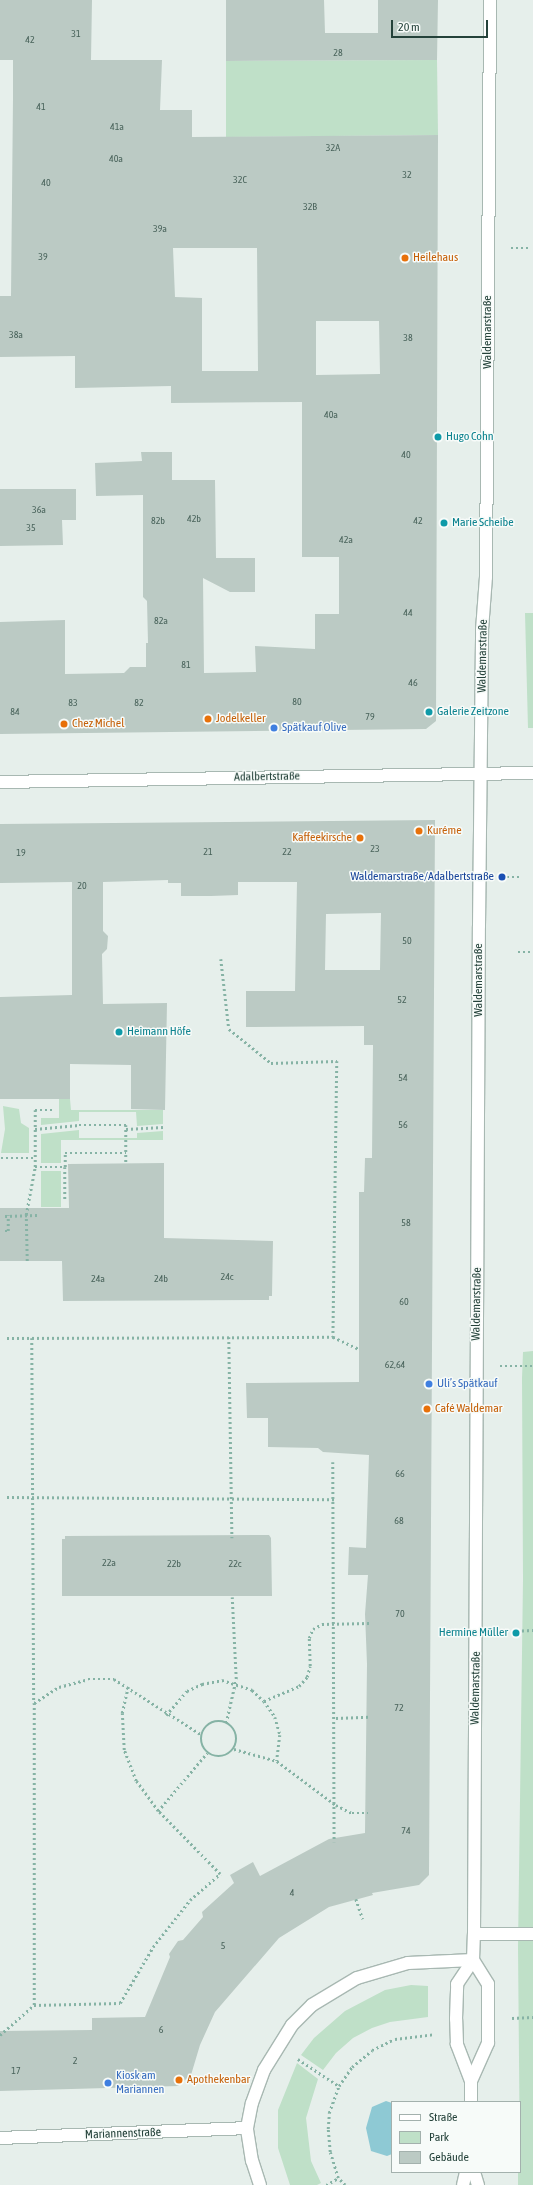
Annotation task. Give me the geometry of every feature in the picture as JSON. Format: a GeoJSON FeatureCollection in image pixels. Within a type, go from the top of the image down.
{"type":"FeatureCollection","features":[{"type":"Feature","properties":{"kind":"street","name":"Waldemarstraße"},"geometry":{"type":"LineString","coordinates":[[473,1960],[477,1631],[476,1366],[482,630],[486,577],[490,0]]}},
{"type":"Feature","properties":{"kind":"street","name":"Adalbertstraße"},"geometry":{"type":"LineString","coordinates":[[0,782],[533,773]]}},
{"type":"Feature","properties":{"kind":"street"},"geometry":{"type":"LineString","coordinates":[[474,1934],[533,1934]]}},
{"type":"Feature","properties":{"kind":"street"},"geometry":{"type":"LineString","coordinates":[[260,2185],[252,2161],[247,2128],[252,2103],[264,2070],[277,2045],[292,2025],[312,2005],[357,1978],[408,1963],[473,1960]]}},
{"type":"Feature","properties":{"kind":"street"},"geometry":{"type":"LineString","coordinates":[[471,2101],[471,2082],[457,2044],[456,2019],[457,1984],[473,1960]]}},
{"type":"Feature","properties":{"kind":"street"},"geometry":{"type":"LineString","coordinates":[[471,2082],[488,2043],[488,1984],[473,1960]]}},
{"type":"Feature","properties":{"kind":"street","name":"Mariannenstraße"},"geometry":{"type":"LineString","coordinates":[[0,2138],[247,2128]]}},
{"type":"Feature","properties":{"kind":"street"},"geometry":{"type":"LineString","coordinates":[[463,2185],[466,2173]]}},
{"type":"Feature","properties":{"kind":"street"},"geometry":{"type":"LineString","coordinates":[[474,2173],[478,2185]]}},
{"type":"Feature","properties":{"kind":"path"},"geometry":{"type":"LineString","coordinates":[[502,877],[518,877]]}},
{"type":"Feature","properties":{"kind":"path"},"geometry":{"type":"LineString","coordinates":[[518,952],[533,952]]}},
{"type":"Feature","properties":{"kind":"path"},"geometry":{"type":"LineString","coordinates":[[220,959],[228,1029],[272,1063],[337,1061],[333,1337]]}},
{"type":"Feature","properties":{"kind":"path"},"geometry":{"type":"LineString","coordinates":[[27,1261],[26,1216],[35,1167],[35,1110],[53,1110]]}},
{"type":"Feature","properties":{"kind":"path"},"geometry":{"type":"LineString","coordinates":[[35,1129],[86,1125],[126,1125],[126,1164]]}},
{"type":"Feature","properties":{"kind":"path"},"geometry":{"type":"LineString","coordinates":[[126,1129],[163,1127]]}},
{"type":"Feature","properties":{"kind":"path"},"geometry":{"type":"LineString","coordinates":[[65,1202],[65,1153],[126,1153]]}},
{"type":"Feature","properties":{"kind":"path"},"geometry":{"type":"LineString","coordinates":[[1,1158],[35,1158]]}},
{"type":"Feature","properties":{"kind":"path"},"geometry":{"type":"LineString","coordinates":[[35,1167],[65,1167]]}},
{"type":"Feature","properties":{"kind":"path"},"geometry":{"type":"LineString","coordinates":[[5,1231],[8,1231],[6,1215],[37,1215]]}},
{"type":"Feature","properties":{"kind":"path"},"geometry":{"type":"LineString","coordinates":[[229,1337],[232,1538]]}},
{"type":"Feature","properties":{"kind":"path"},"geometry":{"type":"LineString","coordinates":[[7,1338],[333,1337],[359,1349]]}},
{"type":"Feature","properties":{"kind":"path"},"geometry":{"type":"LineString","coordinates":[[32,1338],[31,1498],[34,1702],[34,2004]]}},
{"type":"Feature","properties":{"kind":"path"},"geometry":{"type":"LineString","coordinates":[[476,1366],[533,1366]]}},
{"type":"Feature","properties":{"kind":"path"},"geometry":{"type":"LineString","coordinates":[[333,1462],[336,1718],[336,1805],[334,1842]]}},
{"type":"Feature","properties":{"kind":"path"},"geometry":{"type":"LineString","coordinates":[[7,1497],[334,1499]]}},
{"type":"Feature","properties":{"kind":"path"},"geometry":{"type":"LineString","coordinates":[[226,1723],[234,1683],[232,1597]]}},
{"type":"Feature","properties":{"kind":"path"},"geometry":{"type":"LineString","coordinates":[[264,1701],[299,1686],[307,1677],[310,1666],[308,1638],[313,1629],[322,1624],[370,1623]]}},
{"type":"Feature","properties":{"kind":"path"},"geometry":{"type":"LineString","coordinates":[[512,1631],[533,1630]]}},
{"type":"Feature","properties":{"kind":"path"},"geometry":{"type":"LineString","coordinates":[[34,1702],[59,1687],[88,1679],[114,1679],[166,1714],[202,1735]]}},
{"type":"Feature","properties":{"kind":"path"},"geometry":{"type":"LineString","coordinates":[[166,1714],[187,1691],[202,1684],[222,1680],[252,1690],[264,1701],[275,1717],[280,1735],[277,1761]]}},
{"type":"Feature","properties":{"kind":"path"},"geometry":{"type":"LineString","coordinates":[[0,2035],[34,2004],[120,2003],[153,1947],[190,1900],[220,1874],[158,1811],[136,1782],[124,1750],[122,1713],[128,1687]]}},
{"type":"Feature","properties":{"kind":"path"},"geometry":{"type":"LineString","coordinates":[[336,1718],[369,1717]]}},
{"type":"Feature","properties":{"kind":"path"},"geometry":{"type":"LineString","coordinates":[[226,1723],[232,1727],[237,1737],[234,1749],[224,1756],[218,1757],[208,1753],[202,1745],[202,1735],[211,1724],[226,1723]]}},
{"type":"Feature","properties":{"kind":"path"},"geometry":{"type":"LineString","coordinates":[[234,1749],[277,1761],[336,1805],[352,1813],[368,1813]]}},
{"type":"Feature","properties":{"kind":"path"},"geometry":{"type":"LineString","coordinates":[[158,1811],[208,1753]]}},
{"type":"Feature","properties":{"kind":"path"},"geometry":{"type":"LineString","coordinates":[[356,1899],[363,1919]]}},
{"type":"Feature","properties":{"kind":"path"},"geometry":{"type":"LineString","coordinates":[[510,2018],[533,2017]]}},
{"type":"Feature","properties":{"kind":"path"},"geometry":{"type":"LineString","coordinates":[[345,2185],[338,2178],[330,2152],[328,2129],[330,2113],[339,2086],[352,2067],[372,2050],[395,2039],[434,2034]]}},
{"type":"Feature","properties":{"kind":"path"},"geometry":{"type":"LineString","coordinates":[[277,2045],[339,2086]]}},
{"type":"Feature","properties":{"kind":"path"},"geometry":{"type":"LineString","coordinates":[[326,2185],[338,2178]]}},
{"type":"Feature","properties":{"kind":"green space"},"geometry":{"type":"Polygon","coordinates":[[[437,60],[438,135],[226,137],[226,61],[437,60]]]}},
{"type":"Feature","properties":{"kind":"green space"},"geometry":{"type":"Polygon","coordinates":[[[525,613],[533,613],[533,728],[528,728],[525,613]]]}},
{"type":"Feature","properties":{"kind":"green space"},"geometry":{"type":"Polygon","coordinates":[[[59,1099],[70,1099],[71,1110],[163,1110],[163,1124],[137,1126],[136,1112],[79,1112],[79,1121],[41,1125],[41,1118],[59,1118],[59,1099]]]}},
{"type":"Feature","properties":{"kind":"green space"},"geometry":{"type":"Polygon","coordinates":[[[3,1106],[19,1109],[21,1123],[29,1128],[29,1153],[1,1153],[5,1129],[3,1106]]]}},
{"type":"Feature","properties":{"kind":"green space"},"geometry":{"type":"Polygon","coordinates":[[[79,1130],[79,1138],[137,1138],[137,1133],[163,1131],[163,1140],[61,1140],[61,1163],[41,1163],[41,1134],[79,1130]]]}},
{"type":"Feature","properties":{"kind":"green space"},"geometry":{"type":"Polygon","coordinates":[[[41,1171],[61,1171],[61,1207],[41,1207],[41,1171]]]}},
{"type":"Feature","properties":{"kind":"green space"},"geometry":{"type":"Polygon","coordinates":[[[533,1351],[533,2185],[518,2185],[518,2173],[521,2173],[518,1947],[523,1579],[523,1352],[533,1351]]]}},
{"type":"Feature","properties":{"kind":"green space"},"geometry":{"type":"Polygon","coordinates":[[[411,1985],[428,1986],[428,2017],[390,2022],[372,2028],[353,2038],[336,2053],[323,2070],[301,2055],[314,2038],[345,2011],[385,1990],[411,1985]]]}},
{"type":"Feature","properties":{"kind":"green space"},"geometry":{"type":"Polygon","coordinates":[[[297,2063],[318,2079],[306,2118],[311,2161],[321,2183],[317,2185],[290,2185],[278,2148],[278,2110],[297,2063]]]}},
{"type":"Feature","properties":{"kind":"water"},"geometry":{"type":"Polygon","coordinates":[[[386,2101],[391,2103],[391,2154],[387,2156],[371,2151],[366,2128],[372,2107],[386,2101]]]}},
{"type":"Feature","properties":{"kind":"building"},"geometry":{"type":"Polygon","coordinates":[[[0,0],[92,0],[91,60],[162,60],[160,110],[192,110],[192,137],[438,135],[436,721],[426,729],[0,734],[0,622],[65,620],[65,674],[124,673],[130,667],[146,667],[146,643],[148,643],[147,601],[143,597],[143,495],[96,496],[95,463],[142,461],[141,452],[172,452],[172,480],[215,480],[216,558],[255,558],[255,592],[230,592],[203,578],[204,673],[256,672],[255,646],[315,649],[315,614],[339,614],[339,557],[302,557],[302,402],[171,403],[171,386],[75,388],[75,356],[0,357],[0,296],[11,296],[13,60],[0,60],[0,0]],[[173,248],[175,297],[202,298],[202,371],[258,371],[257,248],[173,248]],[[316,321],[316,375],[380,374],[379,321],[316,321]]]}},
{"type":"Feature","properties":{"kind":"building"},"geometry":{"type":"Polygon","coordinates":[[[226,0],[324,0],[325,33],[378,33],[378,0],[438,0],[437,60],[226,61],[226,0]]]}},
{"type":"Feature","properties":{"kind":"building"},"geometry":{"type":"Polygon","coordinates":[[[0,489],[76,489],[76,520],[62,520],[63,545],[0,546],[0,489]]]}},
{"type":"Feature","properties":{"kind":"building"},"geometry":{"type":"Polygon","coordinates":[[[435,820],[429,1875],[419,1885],[372,1893],[373,1895],[329,1907],[279,1938],[215,2012],[200,2045],[191,2075],[178,2086],[0,2091],[0,2031],[92,2030],[92,2018],[145,2017],[170,1957],[169,1954],[178,1941],[183,1940],[203,1917],[202,1912],[234,1883],[230,1875],[253,1862],[260,1876],[329,1839],[365,1833],[367,1664],[365,1614],[368,1575],[348,1575],[349,1547],[366,1548],[369,1455],[323,1452],[318,1448],[268,1447],[268,1418],[247,1418],[246,1383],[359,1382],[359,1192],[364,1192],[365,1158],[372,1158],[373,1045],[364,1045],[364,1026],[246,1027],[246,991],[295,991],[297,882],[238,882],[238,895],[181,896],[181,883],[168,883],[168,880],[103,882],[103,931],[108,936],[107,949],[102,954],[103,1004],[167,1003],[165,1110],[131,1109],[131,1065],[70,1064],[70,1099],[0,1099],[0,997],[72,995],[72,882],[0,883],[0,824],[435,820]],[[381,913],[326,914],[325,970],[380,970],[381,913]]]}},
{"type":"Feature","properties":{"kind":"building"},"geometry":{"type":"Polygon","coordinates":[[[164,1163],[164,1238],[273,1241],[272,1296],[269,1296],[269,1300],[63,1301],[62,1261],[0,1261],[0,1208],[69,1208],[68,1164],[164,1163]]]}},
{"type":"Feature","properties":{"kind":"building"},"geometry":{"type":"Polygon","coordinates":[[[269,1535],[271,1538],[272,1596],[62,1596],[62,1539],[65,1539],[65,1536],[269,1535]]]}},
{"type":"Feature","properties":{"kind":"place","name":"Heilehaus"},"geometry":{"type":"Point","coordinates":[405,258]}},
{"type":"Feature","properties":{"kind":"place","name":"Hugo Cohn"},"geometry":{"type":"Point","coordinates":[438,437]}},
{"type":"Feature","properties":{"kind":"place","name":"Marie Scheibe"},"geometry":{"type":"Point","coordinates":[444,523]}},
{"type":"Feature","properties":{"kind":"place","name":"Galerie Zeitzone"},"geometry":{"type":"Point","coordinates":[429,712]}},
{"type":"Feature","properties":{"kind":"place","name":"Jodelkeller"},"geometry":{"type":"Point","coordinates":[208,719]}},
{"type":"Feature","properties":{"kind":"place","name":"Chez Michel"},"geometry":{"type":"Point","coordinates":[64,724]}},
{"type":"Feature","properties":{"kind":"place","name":"Spätkauf Olive"},"geometry":{"type":"Point","coordinates":[274,728]}},
{"type":"Feature","properties":{"kind":"place","name":"Kuréme"},"geometry":{"type":"Point","coordinates":[419,831]}},
{"type":"Feature","properties":{"kind":"place","name":"Kaffeekirsche"},"geometry":{"type":"Point","coordinates":[360,838]}},
{"type":"Feature","properties":{"kind":"place","name":"Waldemarstraße/Adalbertstraße"},"geometry":{"type":"Point","coordinates":[502,877]}},
{"type":"Feature","properties":{"kind":"place","name":"Heimann Höfe"},"geometry":{"type":"Point","coordinates":[119,1032]}},
{"type":"Feature","properties":{"kind":"place","name":"Uli’s Spätkauf"},"geometry":{"type":"Point","coordinates":[429,1384]}},
{"type":"Feature","properties":{"kind":"place","name":"Café Waldemar"},"geometry":{"type":"Point","coordinates":[427,1409]}},
{"type":"Feature","properties":{"kind":"place","name":"Hermine Müller"},"geometry":{"type":"Point","coordinates":[516,1633]}},
{"type":"Feature","properties":{"kind":"place","name":"Apothekenbar"},"geometry":{"type":"Point","coordinates":[179,2080]}},
{"type":"Feature","properties":{"kind":"place","name":"Kiosk am Mariannen"},"geometry":{"type":"Point","coordinates":[108,2083]}}]}
